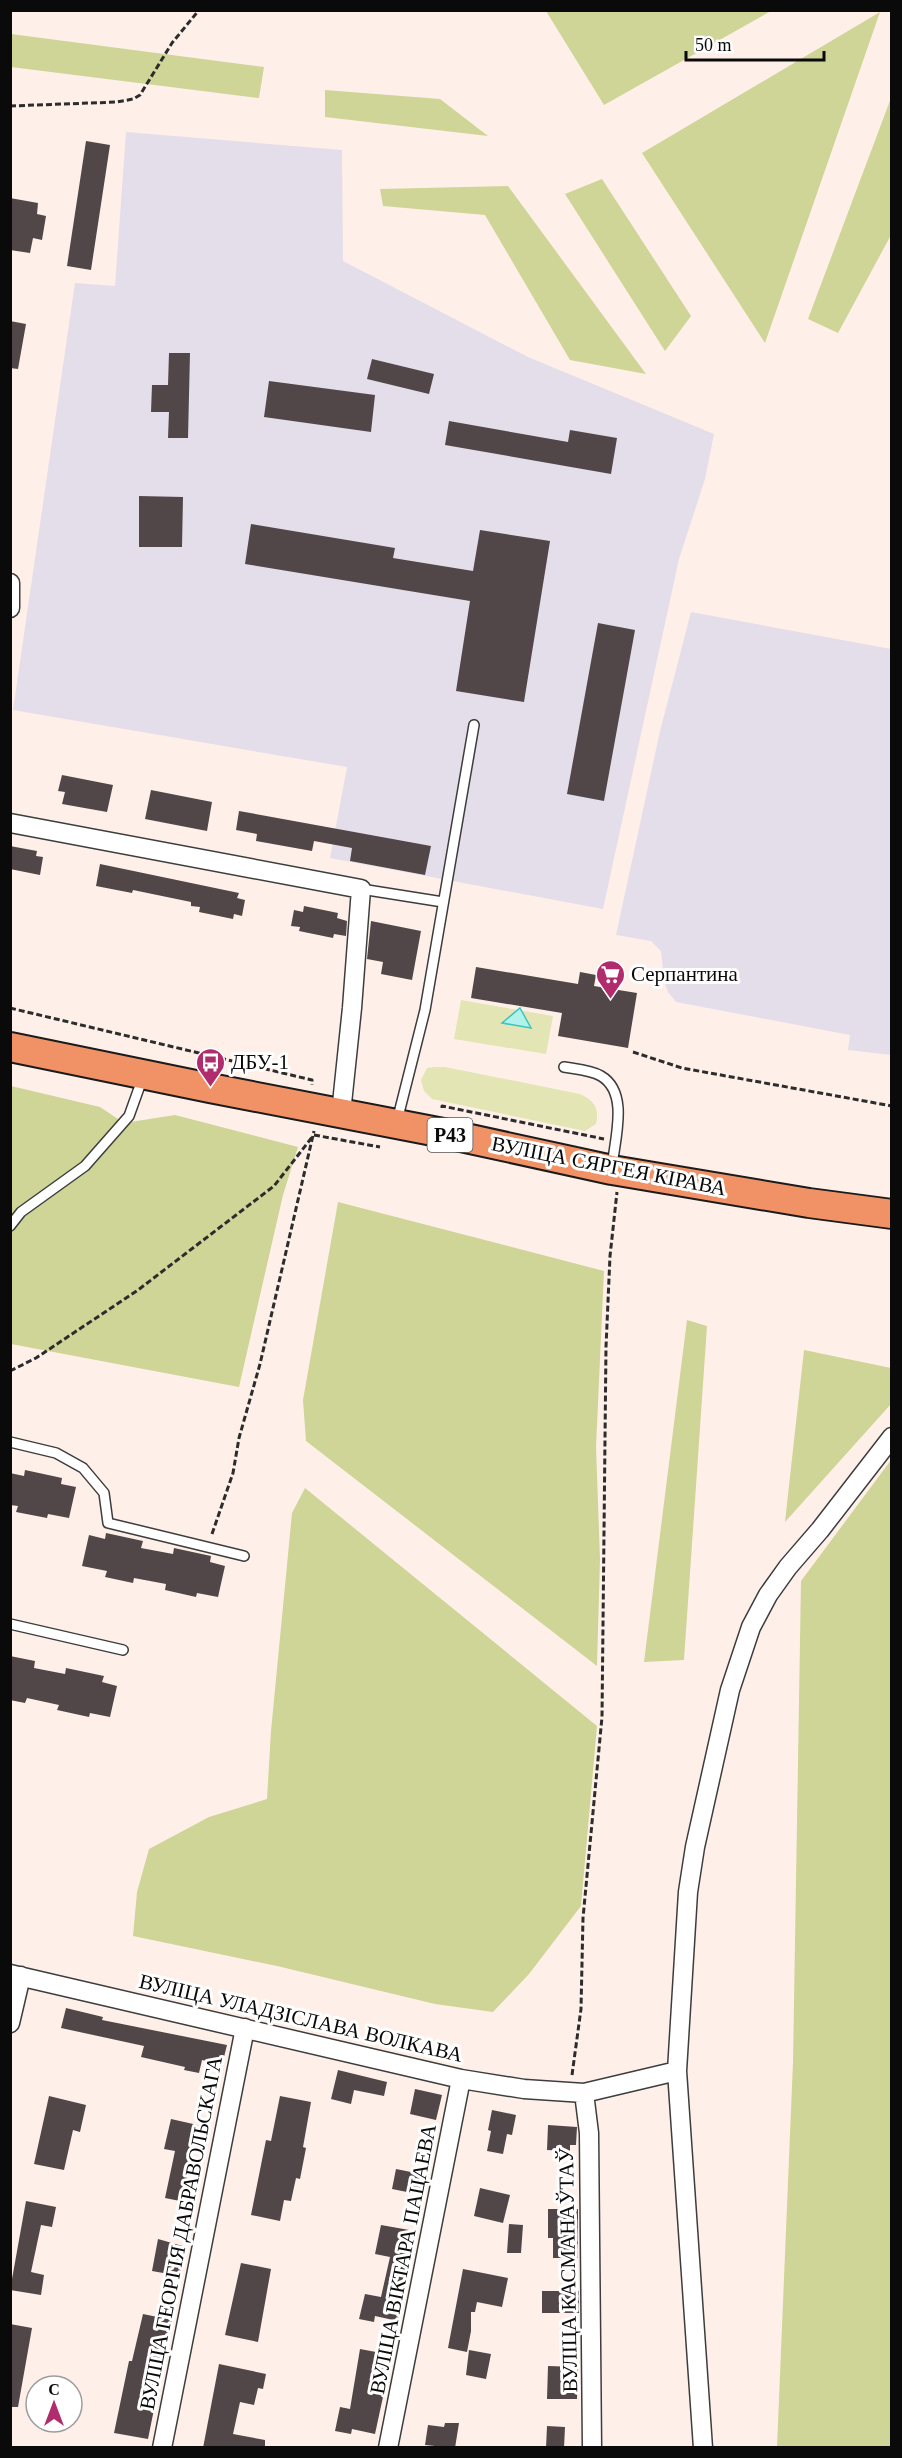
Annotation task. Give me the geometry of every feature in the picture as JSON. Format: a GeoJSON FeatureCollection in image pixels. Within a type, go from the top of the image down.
{"type":"FeatureCollection","features":[{"type":"Feature","properties":{"kind":"main road","name":"ВУЛІЦА СЯРГЕЯ КІРАВА"},"geometry":{"type":"LineString","coordinates":[[10,1047],[341,1113],[393,1136],[809,1203],[891,1214]]}},
{"type":"Feature","properties":{"kind":"street"},"geometry":{"type":"LineString","coordinates":[[10,583],[10,608]]}},
{"type":"Feature","properties":{"kind":"street"},"geometry":{"type":"LineString","coordinates":[[10,823],[361,889],[341,1113]]}},
{"type":"Feature","properties":{"kind":"street"},"geometry":{"type":"LineString","coordinates":[[703,2448],[677,2071],[690,1876],[719,1735],[739,1661],[751,1627],[768,1595],[891,1437]]}},
{"type":"Feature","properties":{"kind":"street"},"geometry":{"type":"LineString","coordinates":[[10,2023],[16,1975]]}},
{"type":"Feature","properties":{"kind":"street","name":"ВУЛІЦА УЛАДЗІСЛАВА ВОЛКАВА"},"geometry":{"type":"LineString","coordinates":[[16,1975],[461,2079],[524,2089],[577,2092],[677,2071]]}},
{"type":"Feature","properties":{"kind":"street","name":"ВУЛІЦА ГЕОРГІЯ ДАБРАВОЛЬСКАГА"},"geometry":{"type":"LineString","coordinates":[[162,2448],[245,2028]]}},
{"type":"Feature","properties":{"kind":"street","name":"ВУЛІЦА ВІКТАРА ПАЦАЕВА"},"geometry":{"type":"LineString","coordinates":[[388,2448],[461,2079]]}},
{"type":"Feature","properties":{"kind":"street","name":"ВУЛІЦА КАСМАНАЎТАЎ"},"geometry":{"type":"LineString","coordinates":[[577,2092],[589,2133],[592,2448]]}},
{"type":"Feature","properties":{"kind":"lane"},"geometry":{"type":"LineString","coordinates":[[393,1136],[425,1010],[474,725]]}},
{"type":"Feature","properties":{"kind":"lane"},"geometry":{"type":"LineString","coordinates":[[361,889],[443,902]]}},
{"type":"Feature","properties":{"kind":"lane"},"geometry":{"type":"LineString","coordinates":[[564,1067],[600,1075],[609,1084],[617,1102],[619,1120],[614,1141],[612,1170]]}},
{"type":"Feature","properties":{"kind":"lane"},"geometry":{"type":"LineString","coordinates":[[10,1226],[21,1212],[86,1166],[129,1116],[144,1075]]}},
{"type":"Feature","properties":{"kind":"lane"},"geometry":{"type":"LineString","coordinates":[[10,1442],[56,1453],[83,1468],[104,1493],[108,1523],[244,1556]]}},
{"type":"Feature","properties":{"kind":"lane"},"geometry":{"type":"LineString","coordinates":[[10,1624],[123,1650]]}},
{"type":"Feature","properties":{"kind":"path"},"geometry":{"type":"LineString","coordinates":[[10,106],[117,102],[133,99],[144,90],[172,43],[199,10]]}},
{"type":"Feature","properties":{"kind":"path"},"geometry":{"type":"LineString","coordinates":[[10,1008],[312,1080]]}},
{"type":"Feature","properties":{"kind":"path"},"geometry":{"type":"LineString","coordinates":[[633,1052],[682,1068],[891,1106]]}},
{"type":"Feature","properties":{"kind":"path"},"geometry":{"type":"LineString","coordinates":[[442,1106],[614,1141]]}},
{"type":"Feature","properties":{"kind":"path"},"geometry":{"type":"LineString","coordinates":[[314,1135],[393,1136]]}},
{"type":"Feature","properties":{"kind":"path"},"geometry":{"type":"LineString","coordinates":[[10,1371],[36,1358],[138,1290],[274,1186],[314,1135]]}},
{"type":"Feature","properties":{"kind":"path"},"geometry":{"type":"LineString","coordinates":[[207,1547],[233,1473],[239,1438],[260,1365],[314,1135]]}},
{"type":"Feature","properties":{"kind":"path"},"geometry":{"type":"LineString","coordinates":[[577,2092],[584,1918],[602,1717],[606,1347],[610,1256],[617,1192],[612,1170]]}},
{"type":"Feature","properties":{"kind":"shaded area"},"geometry":{"type":"Polygon","coordinates":[[[126,132],[342,150],[343,261],[528,357],[714,434],[705,479],[679,559],[603,909],[330,858],[347,767],[13,710],[75,283],[115,286],[126,132]]]}},
{"type":"Feature","properties":{"kind":"shaded area"},"geometry":{"type":"Polygon","coordinates":[[[691,612],[891,649],[891,1055],[848,1050],[850,1035],[676,1002],[668,992],[664,981],[661,951],[651,941],[616,935],[660,731],[691,612]]]}},
{"type":"Feature","properties":{"kind":"green space"},"geometry":{"type":"Polygon","coordinates":[[[546,11],[771,11],[604,105],[546,11]]]}},
{"type":"Feature","properties":{"kind":"green space"},"geometry":{"type":"Polygon","coordinates":[[[880,12],[765,343],[642,153],[880,12]]]}},
{"type":"Feature","properties":{"kind":"green space"},"geometry":{"type":"Polygon","coordinates":[[[11,34],[264,67],[259,98],[11,67],[11,34]]]}},
{"type":"Feature","properties":{"kind":"green space"},"geometry":{"type":"Polygon","coordinates":[[[325,90],[440,99],[488,136],[325,117],[325,90]]]}},
{"type":"Feature","properties":{"kind":"green space"},"geometry":{"type":"Polygon","coordinates":[[[891,98],[891,235],[838,333],[808,319],[891,98]]]}},
{"type":"Feature","properties":{"kind":"green space"},"geometry":{"type":"Polygon","coordinates":[[[602,179],[691,316],[665,351],[565,194],[602,179]]]}},
{"type":"Feature","properties":{"kind":"green space"},"geometry":{"type":"Polygon","coordinates":[[[508,186],[646,374],[570,360],[485,215],[383,206],[380,189],[508,186]]]}},
{"type":"Feature","properties":{"kind":"green space"},"geometry":{"type":"Polygon","coordinates":[[[461,1000],[553,1016],[546,1054],[454,1039],[461,1000]]]}},
{"type":"Feature","properties":{"kind":"green space"},"geometry":{"type":"Polygon","coordinates":[[[445,1067],[580,1094],[595,1106],[596,1124],[585,1131],[432,1099],[424,1091],[421,1080],[427,1068],[445,1067]]]}},
{"type":"Feature","properties":{"kind":"green space"},"geometry":{"type":"Polygon","coordinates":[[[11,1086],[100,1107],[124,1123],[175,1115],[298,1147],[283,1195],[239,1387],[11,1344],[11,1086]]]}},
{"type":"Feature","properties":{"kind":"green space"},"geometry":{"type":"Polygon","coordinates":[[[338,1202],[604,1271],[596,1447],[600,1559],[597,1666],[306,1441],[303,1400],[338,1202]]]}},
{"type":"Feature","properties":{"kind":"green space"},"geometry":{"type":"Polygon","coordinates":[[[687,1320],[707,1326],[684,1660],[644,1662],[687,1320]]]}},
{"type":"Feature","properties":{"kind":"green space"},"geometry":{"type":"Polygon","coordinates":[[[804,1350],[891,1368],[891,1404],[785,1522],[804,1350]]]}},
{"type":"Feature","properties":{"kind":"green space"},"geometry":{"type":"Polygon","coordinates":[[[891,1460],[891,2447],[777,2447],[793,2062],[801,1581],[891,1460]]]}},
{"type":"Feature","properties":{"kind":"green space"},"geometry":{"type":"Polygon","coordinates":[[[305,1488],[597,1726],[581,1906],[529,1974],[493,2012],[435,2004],[277,1966],[133,1936],[137,1892],[149,1849],[209,1817],[267,1799],[271,1731],[292,1513],[305,1488]]]}},
{"type":"Feature","properties":{"kind":"water"},"geometry":{"type":"Polygon","coordinates":[[[520,1008],[531,1028],[502,1023],[520,1008]]]}},
{"type":"Feature","properties":{"kind":"building"},"geometry":{"type":"Polygon","coordinates":[[[86,141],[110,145],[91,270],[67,266],[86,141]]]}},
{"type":"Feature","properties":{"kind":"building"},"geometry":{"type":"Polygon","coordinates":[[[10,198],[38,203],[37,214],[46,216],[42,240],[33,238],[30,253],[10,250],[10,198]]]}},
{"type":"Feature","properties":{"kind":"building"},"geometry":{"type":"Polygon","coordinates":[[[10,321],[26,324],[18,369],[10,368],[10,321]]]}},
{"type":"Feature","properties":{"kind":"building"},"geometry":{"type":"Polygon","coordinates":[[[169,353],[190,353],[188,438],[168,438],[169,412],[151,412],[152,385],[168,385],[169,353]]]}},
{"type":"Feature","properties":{"kind":"building"},"geometry":{"type":"Polygon","coordinates":[[[372,359],[434,374],[429,394],[367,379],[372,359]]]}},
{"type":"Feature","properties":{"kind":"building"},"geometry":{"type":"Polygon","coordinates":[[[269,381],[375,395],[371,432],[264,417],[269,381]]]}},
{"type":"Feature","properties":{"kind":"building"},"geometry":{"type":"Polygon","coordinates":[[[449,421],[568,442],[570,430],[617,438],[611,474],[445,445],[449,421]]]}},
{"type":"Feature","properties":{"kind":"building"},"geometry":{"type":"Polygon","coordinates":[[[139,496],[183,497],[182,547],[139,547],[139,496]]]}},
{"type":"Feature","properties":{"kind":"building"},"geometry":{"type":"Polygon","coordinates":[[[251,524],[395,548],[393,558],[473,571],[480,530],[550,541],[524,702],[456,691],[470,601],[245,564],[251,524]]]}},
{"type":"Feature","properties":{"kind":"building"},"geometry":{"type":"Polygon","coordinates":[[[598,623],[635,630],[604,801],[567,794],[598,623]]]}},
{"type":"Feature","properties":{"kind":"building"},"geometry":{"type":"Polygon","coordinates":[[[62,775],[113,785],[107,812],[62,804],[65,792],[58,791],[62,775]]]}},
{"type":"Feature","properties":{"kind":"building"},"geometry":{"type":"Polygon","coordinates":[[[151,790],[212,802],[207,831],[145,819],[151,790]]]}},
{"type":"Feature","properties":{"kind":"building"},"geometry":{"type":"Polygon","coordinates":[[[239,811],[431,846],[425,875],[350,861],[352,848],[314,841],[312,851],[256,841],[257,834],[236,830],[239,811]]]}},
{"type":"Feature","properties":{"kind":"building"},"geometry":{"type":"Polygon","coordinates":[[[10,846],[37,851],[36,856],[43,857],[40,875],[10,869],[10,846]]]}},
{"type":"Feature","properties":{"kind":"building"},"geometry":{"type":"Polygon","coordinates":[[[100,864],[239,893],[237,898],[245,900],[242,916],[234,914],[233,919],[199,912],[200,907],[191,906],[191,902],[133,890],[132,893],[96,886],[100,864]]]}},
{"type":"Feature","properties":{"kind":"building"},"geometry":{"type":"Polygon","coordinates":[[[304,906],[338,913],[337,918],[347,921],[346,936],[334,934],[333,938],[299,931],[300,927],[291,926],[294,910],[303,912],[304,906]]]}},
{"type":"Feature","properties":{"kind":"building"},"geometry":{"type":"Polygon","coordinates":[[[371,921],[421,931],[412,980],[381,974],[383,962],[367,959],[371,921]]]}},
{"type":"Feature","properties":{"kind":"building"},"geometry":{"type":"Polygon","coordinates":[[[476,967],[578,984],[580,972],[596,975],[594,986],[637,993],[628,1048],[558,1036],[562,1013],[471,998],[476,967]]]}},
{"type":"Feature","properties":{"kind":"building"},"geometry":{"type":"Polygon","coordinates":[[[25,1470],[62,1478],[61,1484],[76,1487],[69,1518],[48,1514],[47,1518],[16,1512],[18,1506],[10,1505],[10,1473],[24,1476],[25,1470]]]}},
{"type":"Feature","properties":{"kind":"building"},"geometry":{"type":"Polygon","coordinates":[[[106,1533],[143,1541],[141,1548],[173,1554],[174,1548],[211,1556],[210,1562],[225,1566],[218,1597],[197,1593],[196,1597],[165,1590],[166,1584],[134,1578],[133,1583],[105,1577],[107,1571],[82,1566],[89,1535],[105,1539],[106,1533]]]}},
{"type":"Feature","properties":{"kind":"building"},"geometry":{"type":"Polygon","coordinates":[[[10,1656],[35,1661],[34,1668],[65,1674],[66,1668],[104,1676],[102,1682],[117,1686],[110,1717],[90,1713],[89,1717],[57,1710],[59,1705],[27,1698],[25,1703],[10,1700],[10,1656]]]}},
{"type":"Feature","properties":{"kind":"building"},"geometry":{"type":"Polygon","coordinates":[[[66,2008],[103,2017],[102,2020],[227,2045],[222,2065],[202,2060],[199,2073],[184,2070],[185,2067],[141,2057],[144,2046],[61,2028],[66,2008]]]}},
{"type":"Feature","properties":{"kind":"building"},"geometry":{"type":"Polygon","coordinates":[[[338,2070],[387,2082],[384,2096],[354,2090],[351,2104],[331,2099],[338,2070]]]}},
{"type":"Feature","properties":{"kind":"building"},"geometry":{"type":"Polygon","coordinates":[[[415,2089],[442,2095],[436,2120],[410,2114],[415,2089]]]}},
{"type":"Feature","properties":{"kind":"building"},"geometry":{"type":"Polygon","coordinates":[[[49,2096],[86,2105],[80,2132],[73,2130],[64,2170],[34,2164],[49,2096]]]}},
{"type":"Feature","properties":{"kind":"building"},"geometry":{"type":"Polygon","coordinates":[[[280,2096],[311,2102],[300,2179],[296,2178],[291,2201],[284,2200],[280,2221],[251,2215],[266,2140],[271,2141],[280,2096]]]}},
{"type":"Feature","properties":{"kind":"building"},"geometry":{"type":"Polygon","coordinates":[[[492,2110],[516,2115],[512,2135],[507,2134],[503,2154],[487,2151],[492,2110]]]}},
{"type":"Feature","properties":{"kind":"building"},"geometry":{"type":"Polygon","coordinates":[[[171,2119],[211,2128],[205,2152],[194,2149],[187,2178],[200,2181],[195,2204],[165,2198],[175,2151],[164,2149],[171,2119]]]}},
{"type":"Feature","properties":{"kind":"building"},"geometry":{"type":"Polygon","coordinates":[[[548,2125],[577,2127],[576,2145],[570,2145],[570,2151],[547,2150],[548,2125]]]}},
{"type":"Feature","properties":{"kind":"building"},"geometry":{"type":"Polygon","coordinates":[[[396,2169],[426,2175],[422,2195],[392,2189],[396,2169]]]}},
{"type":"Feature","properties":{"kind":"building"},"geometry":{"type":"Polygon","coordinates":[[[480,2188],[510,2195],[503,2223],[474,2216],[480,2188]]]}},
{"type":"Feature","properties":{"kind":"building"},"geometry":{"type":"Polygon","coordinates":[[[26,2201],[56,2207],[52,2227],[41,2225],[31,2272],[44,2275],[41,2295],[10,2290],[26,2201]]]}},
{"type":"Feature","properties":{"kind":"building"},"geometry":{"type":"Polygon","coordinates":[[[548,2209],[578,2209],[578,2258],[553,2258],[553,2238],[548,2238],[548,2209]]]}},
{"type":"Feature","properties":{"kind":"building"},"geometry":{"type":"Polygon","coordinates":[[[509,2224],[523,2225],[521,2253],[507,2253],[509,2224]]]}},
{"type":"Feature","properties":{"kind":"building"},"geometry":{"type":"Polygon","coordinates":[[[381,2225],[415,2231],[398,2321],[375,2316],[374,2322],[359,2319],[365,2294],[381,2297],[390,2257],[375,2254],[381,2225]]]}},
{"type":"Feature","properties":{"kind":"building"},"geometry":{"type":"Polygon","coordinates":[[[158,2239],[186,2247],[180,2276],[152,2271],[158,2239]]]}},
{"type":"Feature","properties":{"kind":"building"},"geometry":{"type":"Polygon","coordinates":[[[241,2263],[271,2269],[258,2342],[225,2335],[241,2263]]]}},
{"type":"Feature","properties":{"kind":"building"},"geometry":{"type":"Polygon","coordinates":[[[463,2269],[508,2278],[502,2307],[477,2302],[475,2312],[471,2312],[471,2331],[467,2352],[448,2348],[463,2269]]]}},
{"type":"Feature","properties":{"kind":"building"},"geometry":{"type":"Polygon","coordinates":[[[542,2291],[579,2291],[579,2313],[542,2313],[542,2291]]]}},
{"type":"Feature","properties":{"kind":"building"},"geometry":{"type":"Polygon","coordinates":[[[143,2314],[172,2320],[148,2439],[114,2433],[129,2361],[132,2361],[143,2314]]]}},
{"type":"Feature","properties":{"kind":"building"},"geometry":{"type":"Polygon","coordinates":[[[10,2324],[32,2328],[18,2407],[10,2407],[10,2324]]]}},
{"type":"Feature","properties":{"kind":"building"},"geometry":{"type":"Polygon","coordinates":[[[360,2349],[392,2355],[375,2434],[352,2429],[351,2434],[335,2431],[340,2407],[350,2409],[360,2349]]]}},
{"type":"Feature","properties":{"kind":"building"},"geometry":{"type":"Polygon","coordinates":[[[469,2350],[491,2354],[486,2379],[466,2375],[469,2350]]]}},
{"type":"Feature","properties":{"kind":"building"},"geometry":{"type":"Polygon","coordinates":[[[219,2364],[266,2374],[263,2389],[258,2388],[254,2405],[240,2402],[233,2434],[265,2440],[265,2448],[203,2448],[219,2364]]]}},
{"type":"Feature","properties":{"kind":"building"},"geometry":{"type":"Polygon","coordinates":[[[548,2366],[578,2367],[577,2399],[547,2399],[548,2366]]]}},
{"type":"Feature","properties":{"kind":"building"},"geometry":{"type":"Polygon","coordinates":[[[445,2423],[459,2423],[455,2448],[425,2445],[428,2425],[444,2427],[445,2423]]]}},
{"type":"Feature","properties":{"kind":"building"},"geometry":{"type":"Polygon","coordinates":[[[547,2426],[565,2427],[564,2448],[546,2448],[547,2426]]]}},
{"type":"Feature","properties":{"kind":"place","name":"Серпантина"},"geometry":{"type":"Point","coordinates":[610,1000]}},
{"type":"Feature","properties":{"kind":"place","name":"ДБУ-1"},"geometry":{"type":"Point","coordinates":[210,1088]}}]}
